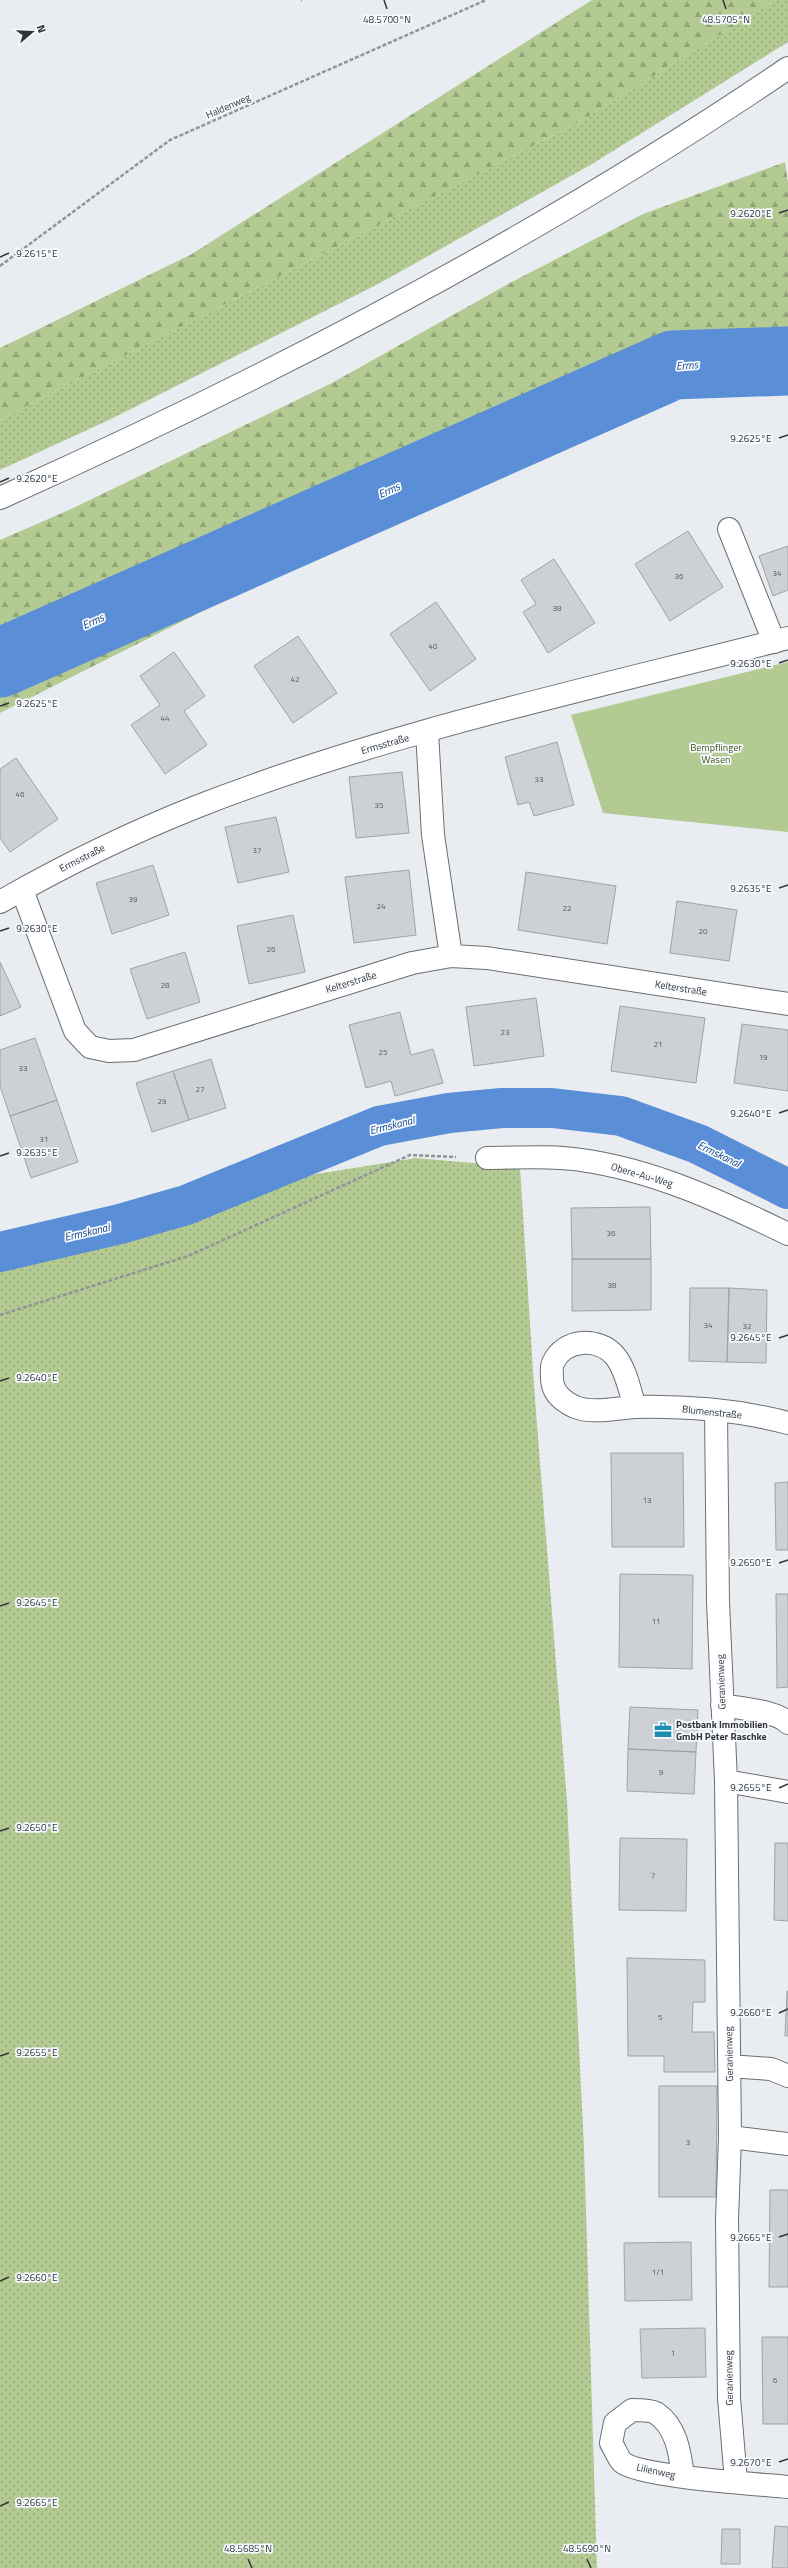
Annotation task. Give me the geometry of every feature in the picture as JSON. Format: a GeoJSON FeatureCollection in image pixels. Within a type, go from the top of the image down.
{"type":"FeatureCollection","features":[{"type":"Feature","properties":{"kind":"main road"},"geometry":{"type":"LineString","coordinates":[[0,498],[77,464],[278,364],[463,267],[636,166],[788,68]]}},
{"type":"Feature","properties":{"kind":"main road"},"geometry":{"type":"LineString","coordinates":[[729,529],[781,640]]}},
{"type":"Feature","properties":{"kind":"main road","name":"Ermsstraße"},"geometry":{"type":"LineString","coordinates":[[0,902],[116,841],[196,807],[295,772],[428,732],[637,675],[781,640]]}},
{"type":"Feature","properties":{"kind":"main road"},"geometry":{"type":"LineString","coordinates":[[428,732],[433,835],[451,956]]}},
{"type":"Feature","properties":{"kind":"main road","name":"Kelterstraße"},"geometry":{"type":"LineString","coordinates":[[22,890],[75,1031],[90,1047],[109,1051],[134,1050],[412,963],[451,956],[516,962],[788,1004]]}},
{"type":"Feature","properties":{"kind":"main road","name":"Obere-Au-Weg"},"geometry":{"type":"LineString","coordinates":[[487,1158],[580,1159],[619,1168],[689,1189],[788,1234]]}},
{"type":"Feature","properties":{"kind":"main road","name":"Blumenstraße"},"geometry":{"type":"LineString","coordinates":[[635,1407],[716,1410],[788,1424]]}},
{"type":"Feature","properties":{"kind":"main road","name":"Geranienweg"},"geometry":{"type":"LineString","coordinates":[[716,1410],[718,1602],[726,1781],[730,2137],[727,2220],[729,2383],[731,2442],[736,2481]]}},
{"type":"Feature","properties":{"kind":"main road"},"geometry":{"type":"LineString","coordinates":[[722,1704],[764,1712],[784,1718],[788,1723]]}},
{"type":"Feature","properties":{"kind":"main road"},"geometry":{"type":"LineString","coordinates":[[726,1781],[788,1792]]}},
{"type":"Feature","properties":{"kind":"main road"},"geometry":{"type":"LineString","coordinates":[[729,2066],[771,2069],[788,2076]]}},
{"type":"Feature","properties":{"kind":"main road"},"geometry":{"type":"LineString","coordinates":[[730,2137],[788,2144]]}},
{"type":"Feature","properties":{"kind":"main road","name":"Lilienweg"},"geometry":{"type":"LineString","coordinates":[[683,2476],[788,2487]]}},
{"type":"Feature","properties":{"kind":"path","name":"Haldenweg"},"geometry":{"type":"LineString","coordinates":[[0,266],[170,140],[486,0]]}},
{"type":"Feature","properties":{"kind":"path"},"geometry":{"type":"LineString","coordinates":[[0,1315],[188,1256],[410,1155],[487,1158]]}},
{"type":"Feature","properties":{"kind":"green space"},"geometry":{"type":"Polygon","coordinates":[[[592,0],[776,0],[581,121],[0,420],[0,348],[192,254],[592,0]]]}},
{"type":"Feature","properties":{"kind":"green space"},"geometry":{"type":"Polygon","coordinates":[[[776,0],[788,0],[788,42],[592,164],[380,283],[109,420],[0,470],[0,420],[581,121],[776,0]]]}},
{"type":"Feature","properties":{"kind":"green space"},"geometry":{"type":"Polygon","coordinates":[[[785,162],[788,183],[788,361],[692,365],[0,713],[0,540],[69,510],[332,383],[508,284],[643,214],[785,162]]]}},
{"type":"Feature","properties":{"kind":"green space","name":"Bempflinger Wasen"},"geometry":{"type":"Polygon","coordinates":[[[788,662],[788,832],[603,813],[571,715],[788,662]]]}},
{"type":"Feature","properties":{"kind":"green space"},"geometry":{"type":"Polygon","coordinates":[[[416,1158],[520,1167],[534,1386],[567,1802],[584,2148],[597,2568],[0,2568],[0,1256],[191,1194],[416,1158]]]}},
{"type":"Feature","properties":{"kind":"building"},"geometry":{"type":"Polygon","coordinates":[[[688,531],[723,587],[670,621],[635,564],[688,531]]]}},
{"type":"Feature","properties":{"kind":"building"},"geometry":{"type":"Polygon","coordinates":[[[788,546],[788,590],[773,596],[759,556],[788,546]]]}},
{"type":"Feature","properties":{"kind":"building"},"geometry":{"type":"Polygon","coordinates":[[[554,559],[595,623],[548,653],[523,612],[536,604],[521,580],[554,559]]]}},
{"type":"Feature","properties":{"kind":"building"},"geometry":{"type":"Polygon","coordinates":[[[436,602],[476,659],[430,691],[390,634],[436,602]]]}},
{"type":"Feature","properties":{"kind":"building"},"geometry":{"type":"Polygon","coordinates":[[[298,636],[337,693],[293,723],[254,666],[298,636]]]}},
{"type":"Feature","properties":{"kind":"building"},"geometry":{"type":"Polygon","coordinates":[[[174,652],[205,696],[184,711],[207,745],[165,774],[131,725],[160,705],[140,676],[174,652]]]}},
{"type":"Feature","properties":{"kind":"building"},"geometry":{"type":"Polygon","coordinates":[[[557,742],[574,805],[534,816],[529,802],[518,805],[505,757],[557,742]]]}},
{"type":"Feature","properties":{"kind":"building"},"geometry":{"type":"Polygon","coordinates":[[[16,758],[58,819],[10,852],[0,838],[0,769],[16,758]]]}},
{"type":"Feature","properties":{"kind":"building"},"geometry":{"type":"Polygon","coordinates":[[[402,772],[409,833],[356,838],[349,777],[402,772]]]}},
{"type":"Feature","properties":{"kind":"building"},"geometry":{"type":"Polygon","coordinates":[[[276,817],[289,872],[238,883],[225,827],[276,817]]]}},
{"type":"Feature","properties":{"kind":"building"},"geometry":{"type":"Polygon","coordinates":[[[153,865],[169,915],[112,934],[96,883],[153,865]]]}},
{"type":"Feature","properties":{"kind":"building"},"geometry":{"type":"Polygon","coordinates":[[[409,870],[416,935],[354,943],[345,877],[409,870]]]}},
{"type":"Feature","properties":{"kind":"building"},"geometry":{"type":"Polygon","coordinates":[[[526,872],[616,886],[607,944],[518,930],[526,872]]]}},
{"type":"Feature","properties":{"kind":"building"},"geometry":{"type":"Polygon","coordinates":[[[677,901],[737,910],[729,961],[670,953],[677,901]]]}},
{"type":"Feature","properties":{"kind":"building"},"geometry":{"type":"Polygon","coordinates":[[[293,915],[305,972],[249,984],[237,926],[293,915]]]}},
{"type":"Feature","properties":{"kind":"building"},"geometry":{"type":"Polygon","coordinates":[[[185,952],[200,1002],[147,1019],[130,969],[185,952]]]}},
{"type":"Feature","properties":{"kind":"building"},"geometry":{"type":"Polygon","coordinates":[[[0,962],[21,1007],[0,1016],[0,962]]]}},
{"type":"Feature","properties":{"kind":"building"},"geometry":{"type":"Polygon","coordinates":[[[536,998],[544,1056],[474,1066],[466,1007],[536,998]]]}},
{"type":"Feature","properties":{"kind":"building"},"geometry":{"type":"Polygon","coordinates":[[[620,1006],[705,1018],[696,1083],[611,1071],[620,1006]]]}},
{"type":"Feature","properties":{"kind":"building"},"geometry":{"type":"Polygon","coordinates":[[[400,1012],[411,1055],[433,1049],[443,1083],[395,1096],[391,1081],[366,1088],[349,1025],[400,1012]]]}},
{"type":"Feature","properties":{"kind":"building"},"geometry":{"type":"Polygon","coordinates":[[[742,1024],[788,1030],[788,1091],[734,1083],[742,1024]]]}},
{"type":"Feature","properties":{"kind":"building"},"geometry":{"type":"Polygon","coordinates":[[[35,1038],[57,1100],[10,1116],[0,1086],[0,1050],[35,1038]]]}},
{"type":"Feature","properties":{"kind":"building"},"geometry":{"type":"Polygon","coordinates":[[[211,1059],[226,1108],[189,1120],[173,1071],[211,1059]]]}},
{"type":"Feature","properties":{"kind":"building"},"geometry":{"type":"Polygon","coordinates":[[[173,1071],[189,1120],[152,1132],[136,1083],[173,1071]]]}},
{"type":"Feature","properties":{"kind":"building"},"geometry":{"type":"Polygon","coordinates":[[[57,1100],[78,1162],[31,1178],[10,1116],[57,1100]]]}},
{"type":"Feature","properties":{"kind":"building"},"geometry":{"type":"Polygon","coordinates":[[[650,1207],[651,1259],[572,1259],[571,1208],[650,1207]]]}},
{"type":"Feature","properties":{"kind":"building"},"geometry":{"type":"Polygon","coordinates":[[[572,1259],[651,1259],[651,1310],[572,1311],[572,1259]]]}},
{"type":"Feature","properties":{"kind":"building"},"geometry":{"type":"Polygon","coordinates":[[[690,1288],[729,1288],[727,1362],[689,1361],[690,1288]]]}},
{"type":"Feature","properties":{"kind":"building"},"geometry":{"type":"Polygon","coordinates":[[[729,1288],[767,1290],[766,1363],[727,1362],[729,1288]]]}},
{"type":"Feature","properties":{"kind":"building"},"geometry":{"type":"Polygon","coordinates":[[[611,1453],[683,1453],[684,1547],[612,1547],[611,1453]]]}},
{"type":"Feature","properties":{"kind":"building"},"geometry":{"type":"Polygon","coordinates":[[[788,1482],[788,1550],[776,1550],[775,1483],[788,1482]]]}},
{"type":"Feature","properties":{"kind":"building"},"geometry":{"type":"Polygon","coordinates":[[[620,1574],[693,1575],[692,1669],[619,1667],[620,1574]]]}},
{"type":"Feature","properties":{"kind":"building"},"geometry":{"type":"Polygon","coordinates":[[[776,1594],[788,1594],[788,1687],[777,1688],[776,1594]]]}},
{"type":"Feature","properties":{"kind":"building","name":"Postbank Immobilien GmbH Peter Raschke"},"geometry":{"type":"Polygon","coordinates":[[[630,1707],[698,1710],[696,1752],[628,1749],[630,1707]]]}},
{"type":"Feature","properties":{"kind":"building"},"geometry":{"type":"Polygon","coordinates":[[[628,1749],[696,1752],[694,1794],[627,1791],[628,1749]]]}},
{"type":"Feature","properties":{"kind":"building"},"geometry":{"type":"Polygon","coordinates":[[[620,1838],[687,1839],[686,1911],[619,1910],[620,1838]]]}},
{"type":"Feature","properties":{"kind":"building"},"geometry":{"type":"Polygon","coordinates":[[[775,1843],[788,1843],[788,1921],[774,1920],[775,1843]]]}},
{"type":"Feature","properties":{"kind":"building"},"geometry":{"type":"Polygon","coordinates":[[[627,1958],[705,1960],[705,2002],[693,2002],[692,2032],[714,2032],[715,2072],[664,2072],[664,2056],[628,2056],[627,1958]]]}},
{"type":"Feature","properties":{"kind":"building"},"geometry":{"type":"Polygon","coordinates":[[[787,1991],[788,2036],[785,2036],[787,1991]]]}},
{"type":"Feature","properties":{"kind":"building"},"geometry":{"type":"Polygon","coordinates":[[[659,2086],[717,2086],[716,2197],[659,2197],[659,2086]]]}},
{"type":"Feature","properties":{"kind":"building"},"geometry":{"type":"Polygon","coordinates":[[[770,2190],[788,2190],[788,2287],[769,2287],[770,2190]]]}},
{"type":"Feature","properties":{"kind":"building"},"geometry":{"type":"Polygon","coordinates":[[[691,2242],[692,2300],[625,2301],[624,2243],[691,2242]]]}},
{"type":"Feature","properties":{"kind":"building"},"geometry":{"type":"Polygon","coordinates":[[[705,2328],[706,2377],[642,2378],[640,2329],[705,2328]]]}},
{"type":"Feature","properties":{"kind":"building"},"geometry":{"type":"Polygon","coordinates":[[[762,2337],[788,2337],[788,2424],[763,2424],[762,2337]]]}},
{"type":"Feature","properties":{"kind":"building"},"geometry":{"type":"Polygon","coordinates":[[[775,2526],[788,2527],[788,2568],[772,2568],[775,2526]]]}},
{"type":"Feature","properties":{"kind":"building"},"geometry":{"type":"Polygon","coordinates":[[[722,2529],[740,2529],[740,2564],[721,2564],[722,2529]]]}},
{"type":"Feature","properties":{"kind":"waterway","name":"Erms"},"geometry":{"type":"LineString","coordinates":[[0,663],[673,365],[788,361]]}},
{"type":"Feature","properties":{"kind":"waterway","name":"Ermskanal"},"geometry":{"type":"LineString","coordinates":[[0,1252],[120,1224],[186,1205],[379,1126],[449,1113],[502,1108],[552,1108],[621,1116],[698,1144],[788,1189]]}},
{"type":"Feature","properties":{"kind":"place","name":"Postbank Immobilien GmbH Peter Raschke"},"geometry":{"type":"Point","coordinates":[663,1730]}}]}
